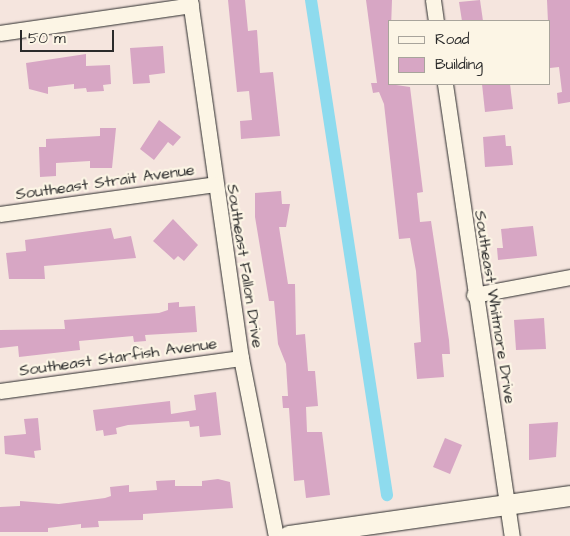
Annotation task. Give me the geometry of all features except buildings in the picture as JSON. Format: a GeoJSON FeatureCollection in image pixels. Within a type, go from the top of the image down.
{"type":"FeatureCollection","features":[{"type":"Feature","properties":{"kind":"street"},"geometry":{"type":"LineString","coordinates":[[433,0],[436,20]]}},
{"type":"Feature","properties":{"kind":"street"},"geometry":{"type":"LineString","coordinates":[[0,33],[190,2]]}},
{"type":"Feature","properties":{"kind":"street","name":"Southeast Fallon Drive"},"geometry":{"type":"LineString","coordinates":[[190,2],[241,358],[276,536]]}},
{"type":"Feature","properties":{"kind":"street","name":"Southeast Whitmore Drive"},"geometry":{"type":"LineString","coordinates":[[445,85],[474,294],[512,536]]}},
{"type":"Feature","properties":{"kind":"street","name":"Southeast Strait Avenue"},"geometry":{"type":"LineString","coordinates":[[0,214],[215,184]]}},
{"type":"Feature","properties":{"kind":"street"},"geometry":{"type":"LineString","coordinates":[[474,294],[570,277]]}},
{"type":"Feature","properties":{"kind":"street","name":"Southeast Starfish Avenue"},"geometry":{"type":"LineString","coordinates":[[0,391],[241,358]]}},
{"type":"Feature","properties":{"kind":"street"},"geometry":{"type":"LineString","coordinates":[[289,536],[570,496]]}},
{"type":"Feature","properties":{"kind":"waterway"},"geometry":{"type":"LineString","coordinates":[[311,0],[387,495]]}}]}
